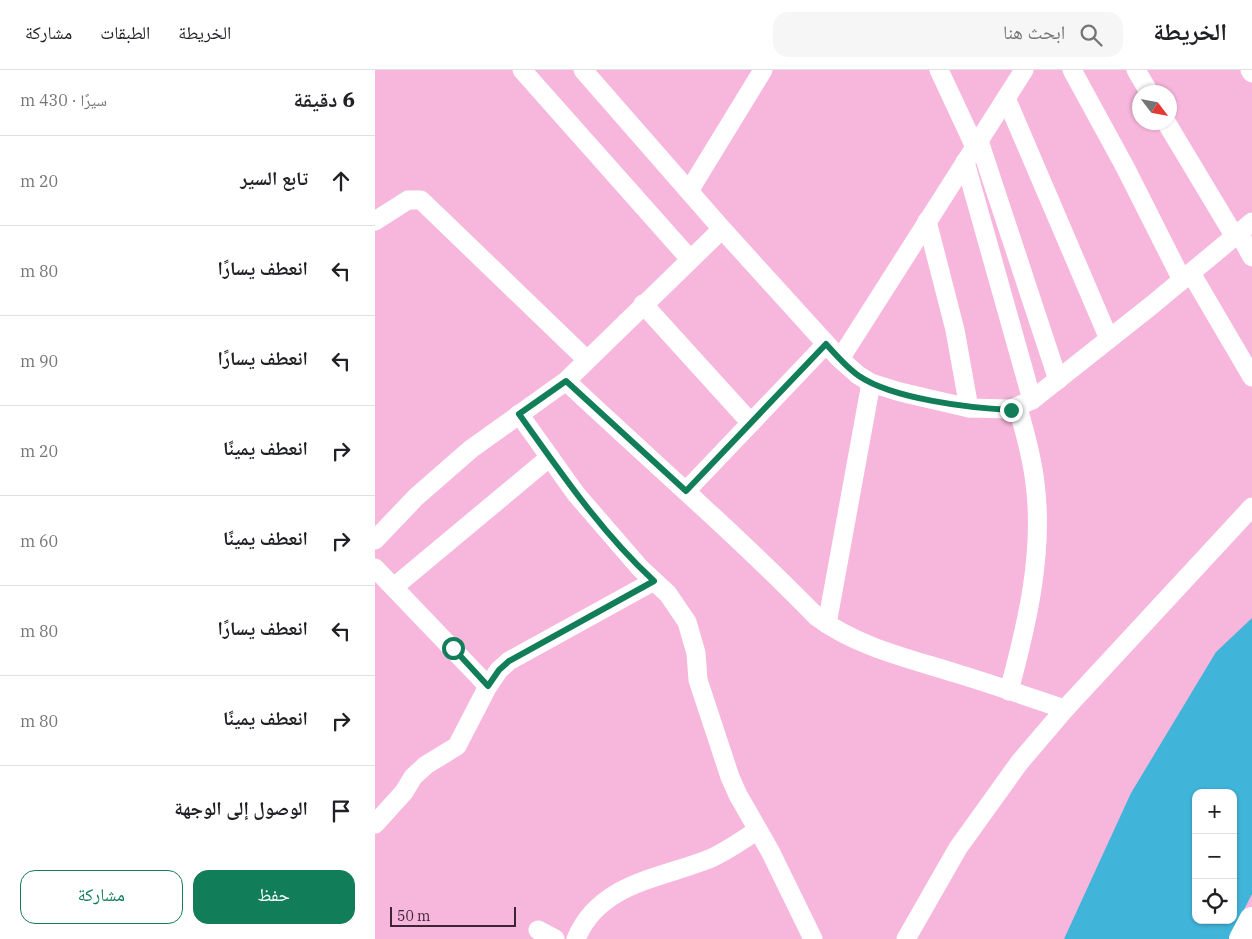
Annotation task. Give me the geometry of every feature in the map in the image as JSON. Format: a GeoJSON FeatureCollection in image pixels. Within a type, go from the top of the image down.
{"type":"FeatureCollection","features":[{"type":"Feature","properties":{"kind":"main road"},"geometry":{"type":"LineString","coordinates":[[1242,939],[1252,920]]}},
{"type":"Feature","properties":{"kind":"street"},"geometry":{"type":"LineString","coordinates":[[522,70],[689,258]]}},
{"type":"Feature","properties":{"kind":"street"},"geometry":{"type":"LineString","coordinates":[[583,70],[722,229],[840,359],[858,375],[871,383],[900,392],[969,408],[1025,404],[1058,380],[1242,230]]}},
{"type":"Feature","properties":{"kind":"street"},"geometry":{"type":"LineString","coordinates":[[689,190],[763,70]]}},
{"type":"Feature","properties":{"kind":"street"},"geometry":{"type":"LineString","coordinates":[[939,70],[973,150],[1058,380]]}},
{"type":"Feature","properties":{"kind":"street"},"geometry":{"type":"LineString","coordinates":[[1072,70],[1187,276],[1252,377]]}},
{"type":"Feature","properties":{"kind":"street"},"geometry":{"type":"LineString","coordinates":[[1136,70],[1145,85]]}},
{"type":"Feature","properties":{"kind":"street"},"geometry":{"type":"LineString","coordinates":[[840,359],[1022,71]]}},
{"type":"Feature","properties":{"kind":"street"},"geometry":{"type":"LineString","coordinates":[[1006,98],[1109,339]]}},
{"type":"Feature","properties":{"kind":"street"},"geometry":{"type":"LineString","coordinates":[[1172,130],[1242,230],[1252,257]]}},
{"type":"Feature","properties":{"kind":"street"},"geometry":{"type":"LineString","coordinates":[[973,150],[1025,404],[1035,483],[1036,555],[1023,636],[1009,691]]}},
{"type":"Feature","properties":{"kind":"street"},"geometry":{"type":"LineString","coordinates":[[375,221],[408,200],[421,200],[587,360]]}},
{"type":"Feature","properties":{"kind":"street"},"geometry":{"type":"LineString","coordinates":[[927,221],[955,330],[969,408]]}},
{"type":"Feature","properties":{"kind":"street"},"geometry":{"type":"LineString","coordinates":[[375,540],[416,497],[471,449],[566,381],[689,258],[722,229]]}},
{"type":"Feature","properties":{"kind":"street"},"geometry":{"type":"LineString","coordinates":[[643,304],[751,423]]}},
{"type":"Feature","properties":{"kind":"street"},"geometry":{"type":"LineString","coordinates":[[686,491],[826,344]]}},
{"type":"Feature","properties":{"kind":"street"},"geometry":{"type":"LineString","coordinates":[[566,381],[827,624],[852,639],[899,657],[1065,709]]}},
{"type":"Feature","properties":{"kind":"street"},"geometry":{"type":"LineString","coordinates":[[827,624],[871,383]]}},
{"type":"Feature","properties":{"kind":"street"},"geometry":{"type":"LineString","coordinates":[[519,414],[606,530],[668,594],[687,622],[694,641],[698,680],[730,777],[813,939]]}},
{"type":"Feature","properties":{"kind":"street"},"geometry":{"type":"LineString","coordinates":[[394,586],[550,457]]}},
{"type":"Feature","properties":{"kind":"street"},"geometry":{"type":"LineString","coordinates":[[906,939],[958,848],[1019,763],[1065,709],[1252,507]]}},
{"type":"Feature","properties":{"kind":"street"},"geometry":{"type":"LineString","coordinates":[[375,568],[488,686]]}},
{"type":"Feature","properties":{"kind":"street"},"geometry":{"type":"LineString","coordinates":[[375,824],[404,792],[413,777],[426,766],[457,746],[488,686],[499,670],[509,661],[654,581]]}},
{"type":"Feature","properties":{"kind":"street"},"geometry":{"type":"LineString","coordinates":[[576,939],[585,919],[604,901],[651,878],[707,860],[758,830]]}},
{"type":"Feature","properties":{"kind":"street"},"geometry":{"type":"LineString","coordinates":[[539,930],[555,939]]}},
{"type":"Feature","properties":{"kind":"water"},"geometry":{"type":"Polygon","coordinates":[[[1252,618],[1252,894],[1237,923],[1237,789],[1192,789],[1192,924],[1237,924],[1229,939],[1064,939],[1131,793],[1216,652],[1252,618]]]}},
{"type":"Feature","properties":{"kind":"route"},"geometry":{"type":"LineString","coordinates":[[453,648],[488,686],[499,670],[509,661],[654,581],[640,568],[576,494],[519,414],[566,381],[639,451],[686,491],[826,344],[858,375],[879,386],[969,408],[1011,410]]}}]}
